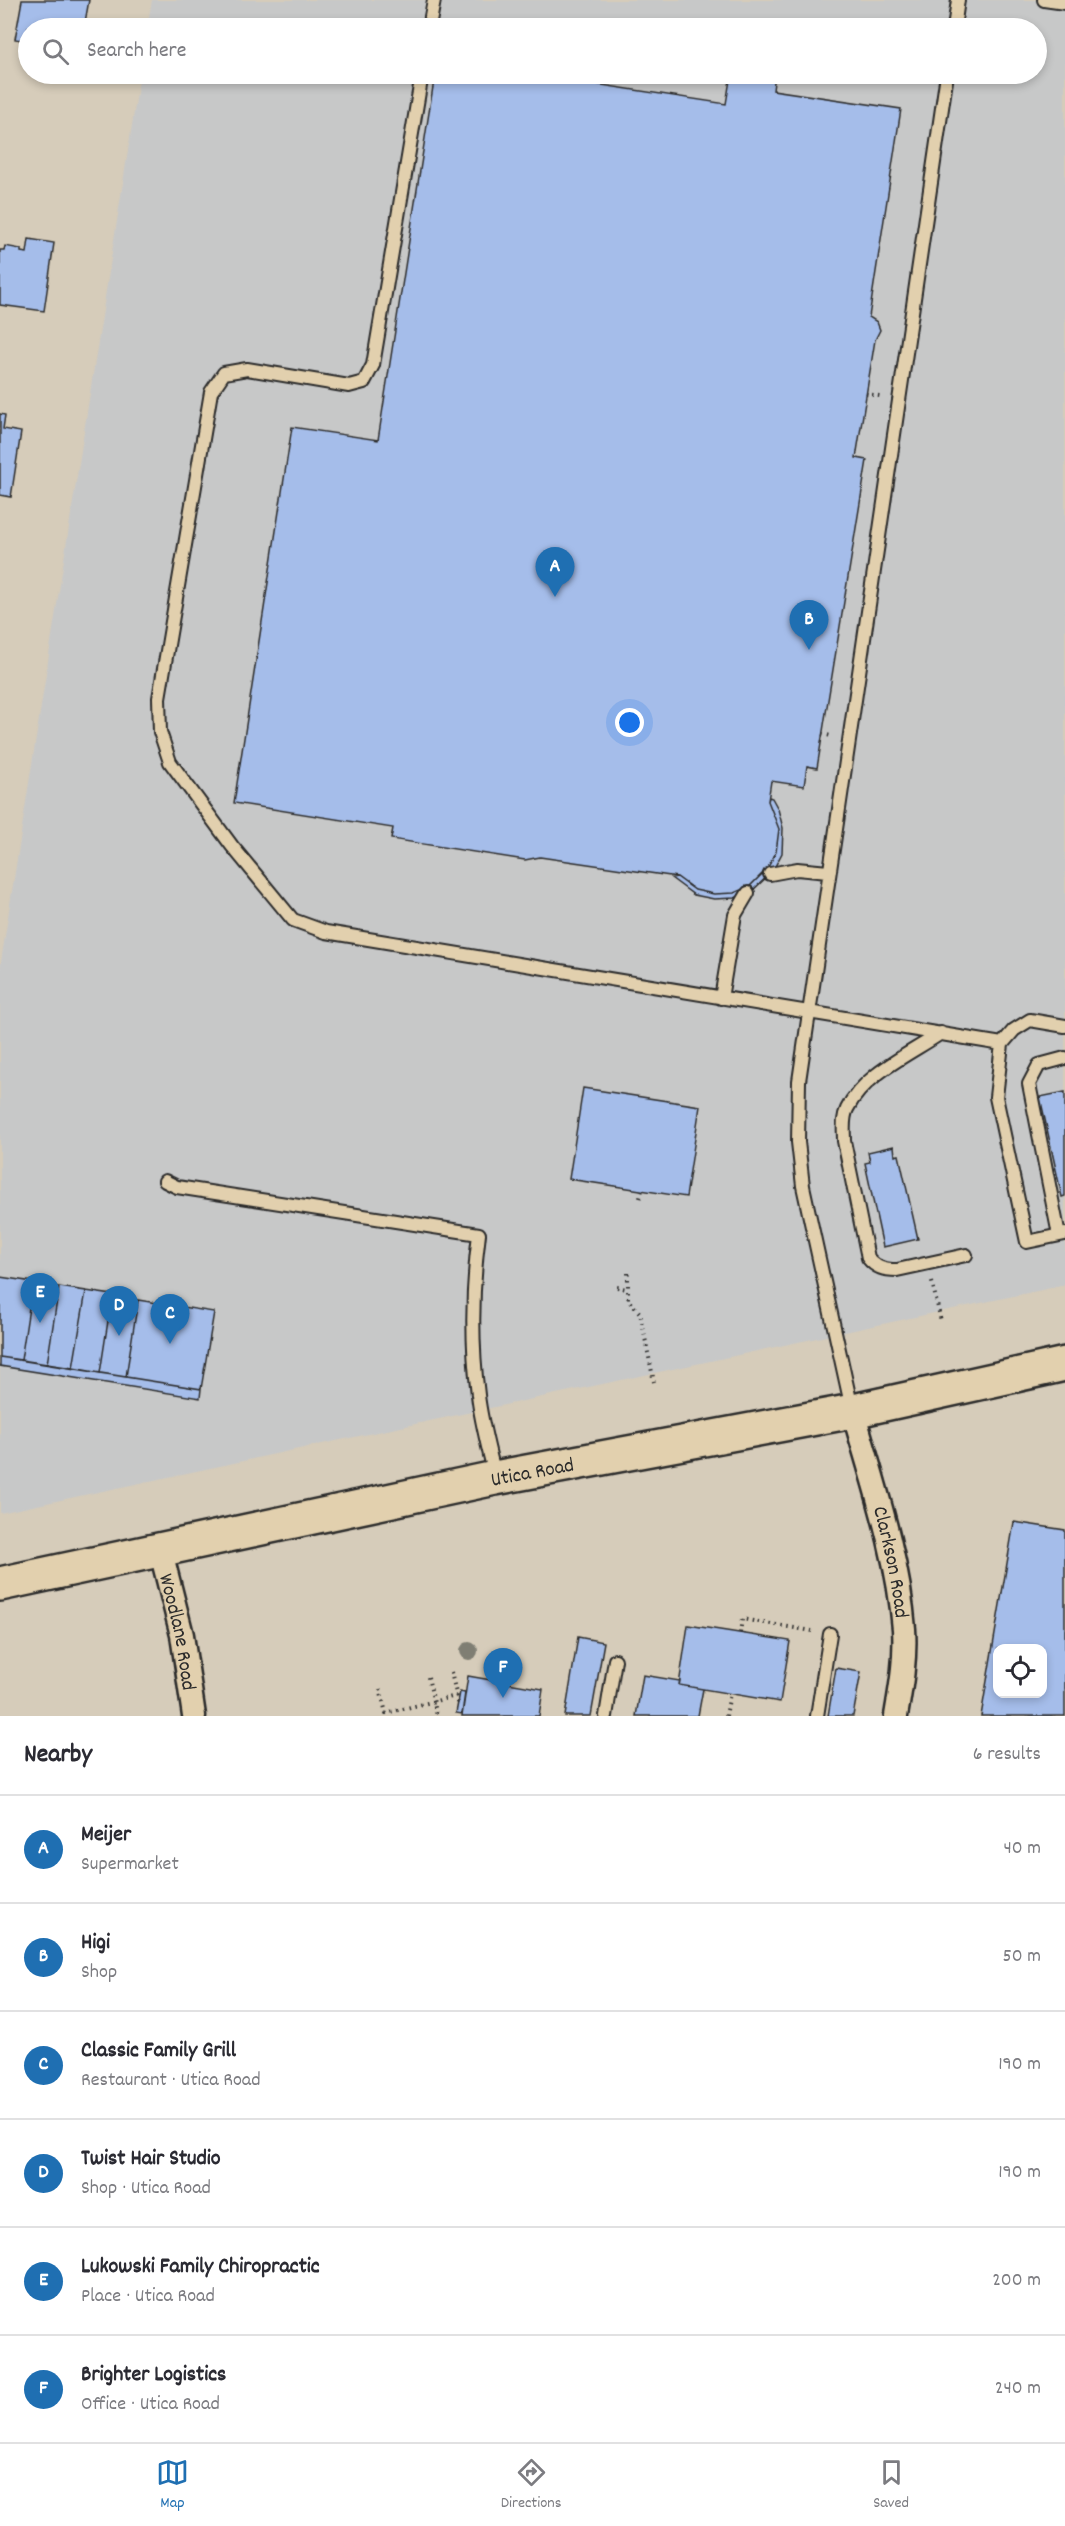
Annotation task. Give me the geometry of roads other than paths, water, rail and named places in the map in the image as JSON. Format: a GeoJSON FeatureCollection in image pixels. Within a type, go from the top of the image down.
{"type":"FeatureCollection","features":[{"type":"Feature","properties":{"kind":"main road","name":"Utica Road"},"geometry":{"type":"LineString","coordinates":[[0,1584],[495,1478],[853,1411],[1065,1364]]}},
{"type":"Feature","properties":{"kind":"street","name":"Clarkson Road"},"geometry":{"type":"LineString","coordinates":[[853,1411],[883,1519],[904,1630],[903,1672],[896,1716]]}},
{"type":"Feature","properties":{"kind":"street","name":"Woodlane Road"},"geometry":{"type":"LineString","coordinates":[[160,1548],[182,1635],[194,1716]]}},
{"type":"Feature","properties":{"kind":"lane"},"geometry":{"type":"LineString","coordinates":[[431,18],[434,0]]}},
{"type":"Feature","properties":{"kind":"lane"},"geometry":{"type":"LineString","coordinates":[[955,18],[958,0]]}},
{"type":"Feature","properties":{"kind":"lane"},"geometry":{"type":"LineString","coordinates":[[1044,0],[1065,3]]}},
{"type":"Feature","properties":{"kind":"lane"},"geometry":{"type":"LineString","coordinates":[[420,84],[373,365],[364,382],[349,386],[247,369],[224,372],[211,392],[159,698],[160,732],[170,762],[232,846],[293,920],[326,932],[363,940],[1002,1044]]}},
{"type":"Feature","properties":{"kind":"lane"},"geometry":{"type":"LineString","coordinates":[[853,1411],[815,1248],[798,1142],[799,1081],[807,1012],[946,84]]}},
{"type":"Feature","properties":{"kind":"lane"},"geometry":{"type":"LineString","coordinates":[[770,874],[797,869],[828,872]]}},
{"type":"Feature","properties":{"kind":"lane"},"geometry":{"type":"LineString","coordinates":[[721,998],[735,915],[748,892]]}},
{"type":"Feature","properties":{"kind":"lane"},"geometry":{"type":"LineString","coordinates":[[1065,1026],[1030,1020],[1014,1030],[1002,1044],[996,1097],[1027,1242],[1062,1234],[1029,1084],[1032,1074],[1039,1065],[1065,1058]]}},
{"type":"Feature","properties":{"kind":"lane"},"geometry":{"type":"LineString","coordinates":[[940,1033],[859,1091],[847,1110],[843,1122],[844,1141],[868,1258],[873,1265],[888,1270],[897,1270],[966,1255]]}},
{"type":"Feature","properties":{"kind":"lane"},"geometry":{"type":"LineString","coordinates":[[165,1181],[177,1188],[480,1234],[474,1271],[472,1327],[478,1397],[495,1478]]}},
{"type":"Feature","properties":{"kind":"lane"},"geometry":{"type":"LineString","coordinates":[[817,1716],[830,1634]]}},
{"type":"Feature","properties":{"kind":"lane"},"geometry":{"type":"LineString","coordinates":[[606,1716],[615,1660]]}},
{"type":"Feature","properties":{"kind":"place","name":"Meijer"},"geometry":{"type":"Point","coordinates":[555,597]}},
{"type":"Feature","properties":{"kind":"place","name":"Higi"},"geometry":{"type":"Point","coordinates":[809,650]}},
{"type":"Feature","properties":{"kind":"place","name":"Lukowski Family Chiropractic"},"geometry":{"type":"Point","coordinates":[40,1323]}},
{"type":"Feature","properties":{"kind":"place","name":"Twist Hair Studio"},"geometry":{"type":"Point","coordinates":[119,1336]}},
{"type":"Feature","properties":{"kind":"place","name":"Classic Family Grill"},"geometry":{"type":"Point","coordinates":[170,1344]}},
{"type":"Feature","properties":{"kind":"place","name":"Brighter Logistics"},"geometry":{"type":"Point","coordinates":[503,1698]}}]}
